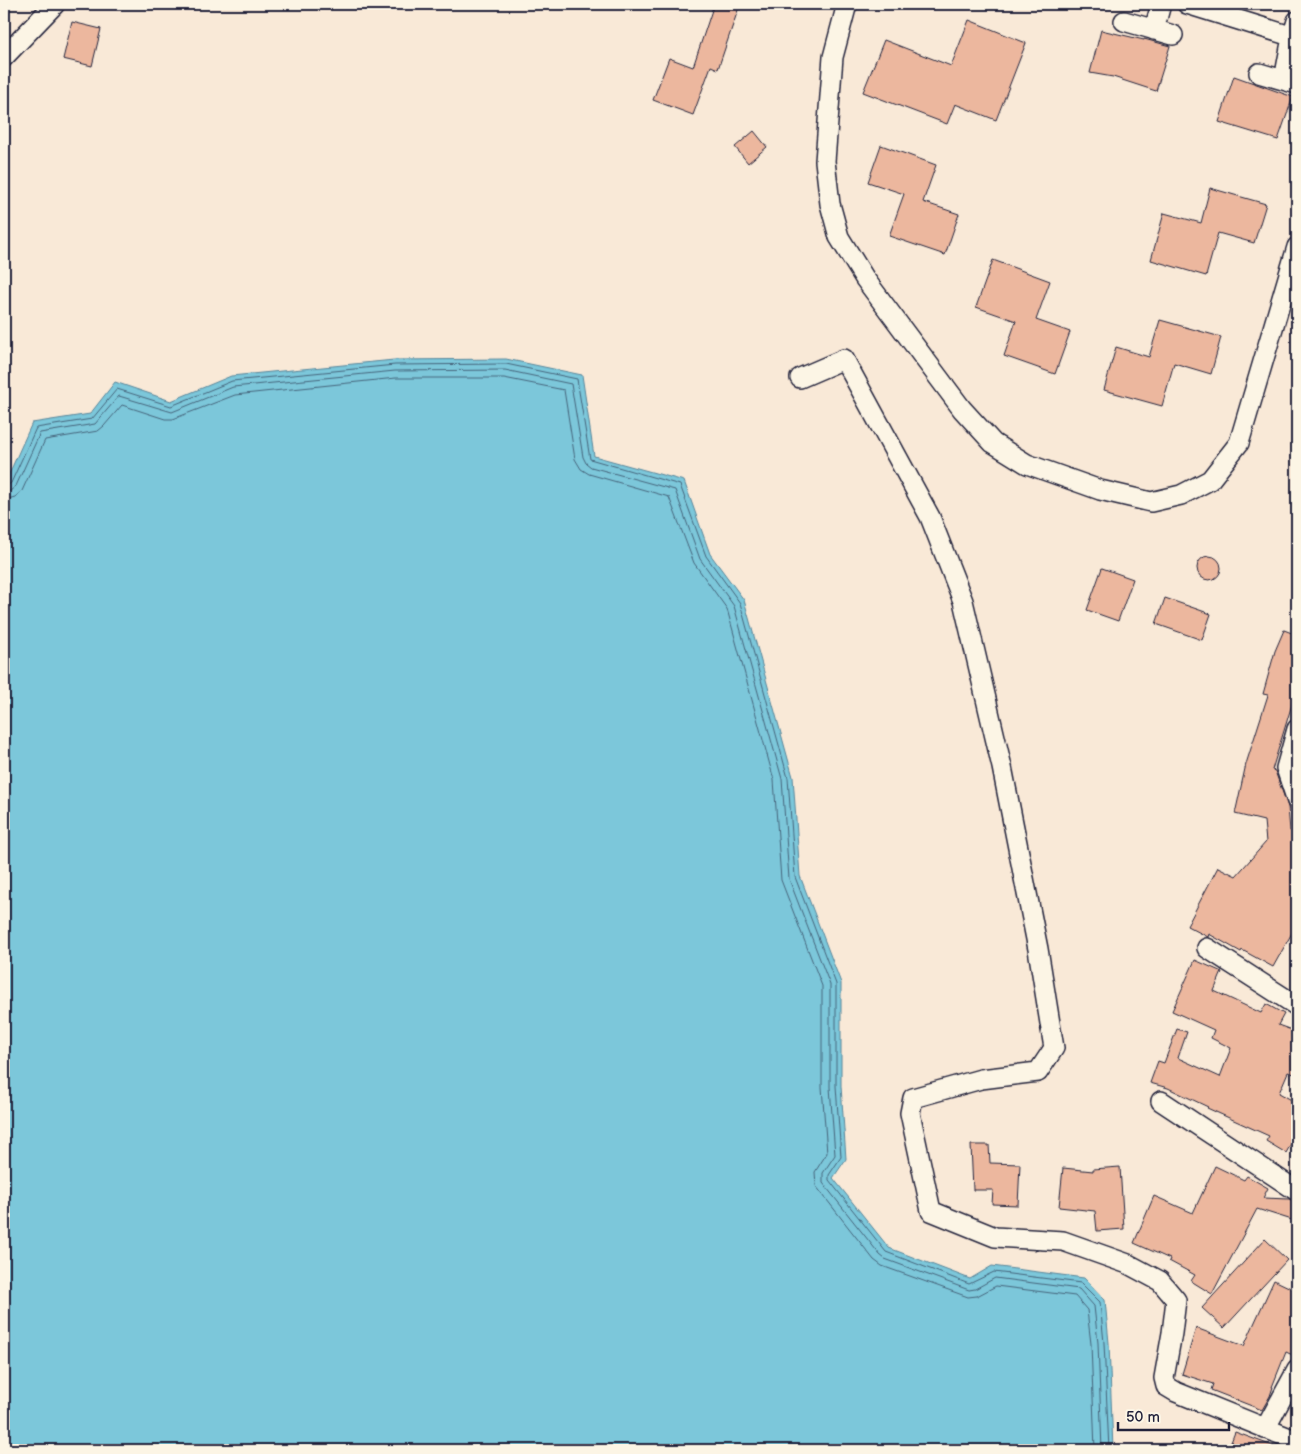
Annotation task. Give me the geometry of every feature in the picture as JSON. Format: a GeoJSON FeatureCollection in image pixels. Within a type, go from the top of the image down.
{"type":"FeatureCollection","features":[{"type":"Feature","properties":{"kind":"street"},"geometry":{"type":"LineString","coordinates":[[4,56],[55,4]]}},
{"type":"Feature","properties":{"kind":"street"},"geometry":{"type":"LineString","coordinates":[[847,4],[833,58],[824,161],[830,204],[839,237],[865,278],[962,409],[993,442],[1027,464],[1100,490],[1151,502],[1181,495],[1210,480],[1239,443],[1297,247]]}},
{"type":"Feature","properties":{"kind":"street"},"geometry":{"type":"LineString","coordinates":[[1154,30],[1161,4]]}},
{"type":"Feature","properties":{"kind":"street"},"geometry":{"type":"LineString","coordinates":[[1187,4],[1295,32],[1290,82],[1259,73]]}},
{"type":"Feature","properties":{"kind":"street"},"geometry":{"type":"LineString","coordinates":[[1124,21],[1172,35]]}},
{"type":"Feature","properties":{"kind":"street"},"geometry":{"type":"LineString","coordinates":[[800,378],[844,359],[930,516],[963,601],[1002,767],[1038,949],[1054,1048],[1038,1072],[981,1079],[913,1098],[910,1113],[931,1210],[995,1237],[1063,1241],[1128,1264],[1160,1281],[1176,1300],[1164,1378],[1166,1386],[1176,1392],[1297,1441]]}},
{"type":"Feature","properties":{"kind":"street"},"geometry":{"type":"LineString","coordinates":[[1297,729],[1286,768],[1297,800]]}},
{"type":"Feature","properties":{"kind":"street"},"geometry":{"type":"LineString","coordinates":[[1207,948],[1297,1006]]}},
{"type":"Feature","properties":{"kind":"street"},"geometry":{"type":"LineString","coordinates":[[1161,1101],[1297,1191]]}},
{"type":"Feature","properties":{"kind":"street"},"geometry":{"type":"LineString","coordinates":[[1265,1428],[1297,1370]]}},
{"type":"Feature","properties":{"kind":"water"},"geometry":{"type":"Polygon","coordinates":[[[506,359],[582,375],[594,456],[684,481],[710,554],[744,600],[793,777],[800,876],[841,983],[841,1086],[846,1159],[833,1178],[889,1248],[970,1279],[992,1266],[1084,1278],[1105,1300],[1109,1343],[1113,1450],[4,1450],[4,485],[32,423],[90,414],[115,382],[171,401],[231,376],[394,360],[506,359]]]}},
{"type":"Feature","properties":{"kind":"building"},"geometry":{"type":"Polygon","coordinates":[[[714,4],[740,4],[718,69],[711,66],[693,115],[653,100],[669,58],[693,67],[714,4]]]}},
{"type":"Feature","properties":{"kind":"building"},"geometry":{"type":"Polygon","coordinates":[[[969,20],[1026,43],[996,120],[955,104],[947,124],[863,92],[884,40],[951,66],[969,20]]]}},
{"type":"Feature","properties":{"kind":"building"},"geometry":{"type":"Polygon","coordinates":[[[72,22],[101,29],[92,66],[63,59],[72,22]]]}},
{"type":"Feature","properties":{"kind":"building"},"geometry":{"type":"Polygon","coordinates":[[[1101,30],[1170,46],[1156,91],[1113,77],[1090,73],[1101,30]]]}},
{"type":"Feature","properties":{"kind":"building"},"geometry":{"type":"Polygon","coordinates":[[[1234,76],[1293,97],[1278,140],[1219,122],[1234,76]]]}},
{"type":"Feature","properties":{"kind":"building"},"geometry":{"type":"Polygon","coordinates":[[[754,131],[767,147],[748,163],[735,147],[754,131]]]}},
{"type":"Feature","properties":{"kind":"building"},"geometry":{"type":"Polygon","coordinates":[[[881,145],[936,165],[923,202],[959,214],[945,255],[889,236],[904,194],[868,182],[881,145]]]}},
{"type":"Feature","properties":{"kind":"building"},"geometry":{"type":"Polygon","coordinates":[[[1210,188],[1266,204],[1254,243],[1218,233],[1206,276],[1151,260],[1164,213],[1201,223],[1210,188]]]}},
{"type":"Feature","properties":{"kind":"building"},"geometry":{"type":"Polygon","coordinates":[[[993,260],[1050,281],[1036,320],[1070,332],[1055,374],[1004,356],[1016,321],[976,307],[993,260]]]}},
{"type":"Feature","properties":{"kind":"building"},"geometry":{"type":"Polygon","coordinates":[[[1160,320],[1221,337],[1211,374],[1174,363],[1162,406],[1104,390],[1116,347],[1149,357],[1160,320]]]}},
{"type":"Feature","properties":{"kind":"building"},"geometry":{"type":"Polygon","coordinates":[[[1209,556],[1218,559],[1221,568],[1218,577],[1209,580],[1200,577],[1197,568],[1200,559],[1209,556]]]}},
{"type":"Feature","properties":{"kind":"building"},"geometry":{"type":"Polygon","coordinates":[[[1102,568],[1133,579],[1118,621],[1087,610],[1102,568]]]}},
{"type":"Feature","properties":{"kind":"building"},"geometry":{"type":"Polygon","coordinates":[[[1165,598],[1211,614],[1202,640],[1156,624],[1165,598]]]}},
{"type":"Feature","properties":{"kind":"building"},"geometry":{"type":"Polygon","coordinates":[[[1284,630],[1297,635],[1297,688],[1272,770],[1275,771],[1288,807],[1290,831],[1297,832],[1297,924],[1273,967],[1209,934],[1208,937],[1187,926],[1218,867],[1236,876],[1266,842],[1264,821],[1235,814],[1246,764],[1268,695],[1263,694],[1275,651],[1284,630]]]}},
{"type":"Feature","properties":{"kind":"building"},"geometry":{"type":"Polygon","coordinates":[[[1195,960],[1222,972],[1214,991],[1261,1013],[1266,1004],[1284,1014],[1278,1025],[1297,1032],[1297,1063],[1294,1074],[1288,1072],[1279,1093],[1297,1103],[1297,1133],[1286,1153],[1266,1141],[1269,1136],[1168,1088],[1150,1083],[1158,1061],[1164,1063],[1177,1029],[1187,1032],[1178,1058],[1220,1077],[1231,1048],[1211,1038],[1214,1030],[1172,1011],[1195,960]]]}},
{"type":"Feature","properties":{"kind":"building"},"geometry":{"type":"Polygon","coordinates":[[[971,1145],[989,1145],[990,1163],[1020,1164],[1018,1205],[992,1204],[993,1190],[973,1190],[971,1145]]]}},
{"type":"Feature","properties":{"kind":"building"},"geometry":{"type":"Polygon","coordinates":[[[1215,1166],[1244,1180],[1247,1176],[1268,1188],[1263,1198],[1289,1199],[1297,1202],[1292,1220],[1257,1209],[1212,1294],[1191,1281],[1195,1275],[1169,1261],[1170,1259],[1134,1243],[1154,1196],[1193,1213],[1215,1166]]]}},
{"type":"Feature","properties":{"kind":"building"},"geometry":{"type":"Polygon","coordinates":[[[1120,1167],[1124,1229],[1097,1231],[1095,1211],[1059,1207],[1063,1168],[1093,1171],[1093,1169],[1120,1167]]]}},
{"type":"Feature","properties":{"kind":"building"},"geometry":{"type":"Polygon","coordinates":[[[1265,1239],[1287,1260],[1224,1328],[1202,1308],[1265,1239]]]}},
{"type":"Feature","properties":{"kind":"building"},"geometry":{"type":"Polygon","coordinates":[[[1274,1280],[1297,1291],[1297,1357],[1286,1352],[1270,1396],[1262,1410],[1211,1390],[1213,1384],[1182,1374],[1196,1328],[1244,1346],[1274,1280]]]}},
{"type":"Feature","properties":{"kind":"building"},"geometry":{"type":"Polygon","coordinates":[[[1235,1432],[1281,1449],[1228,1450],[1235,1432]]]}}]}
